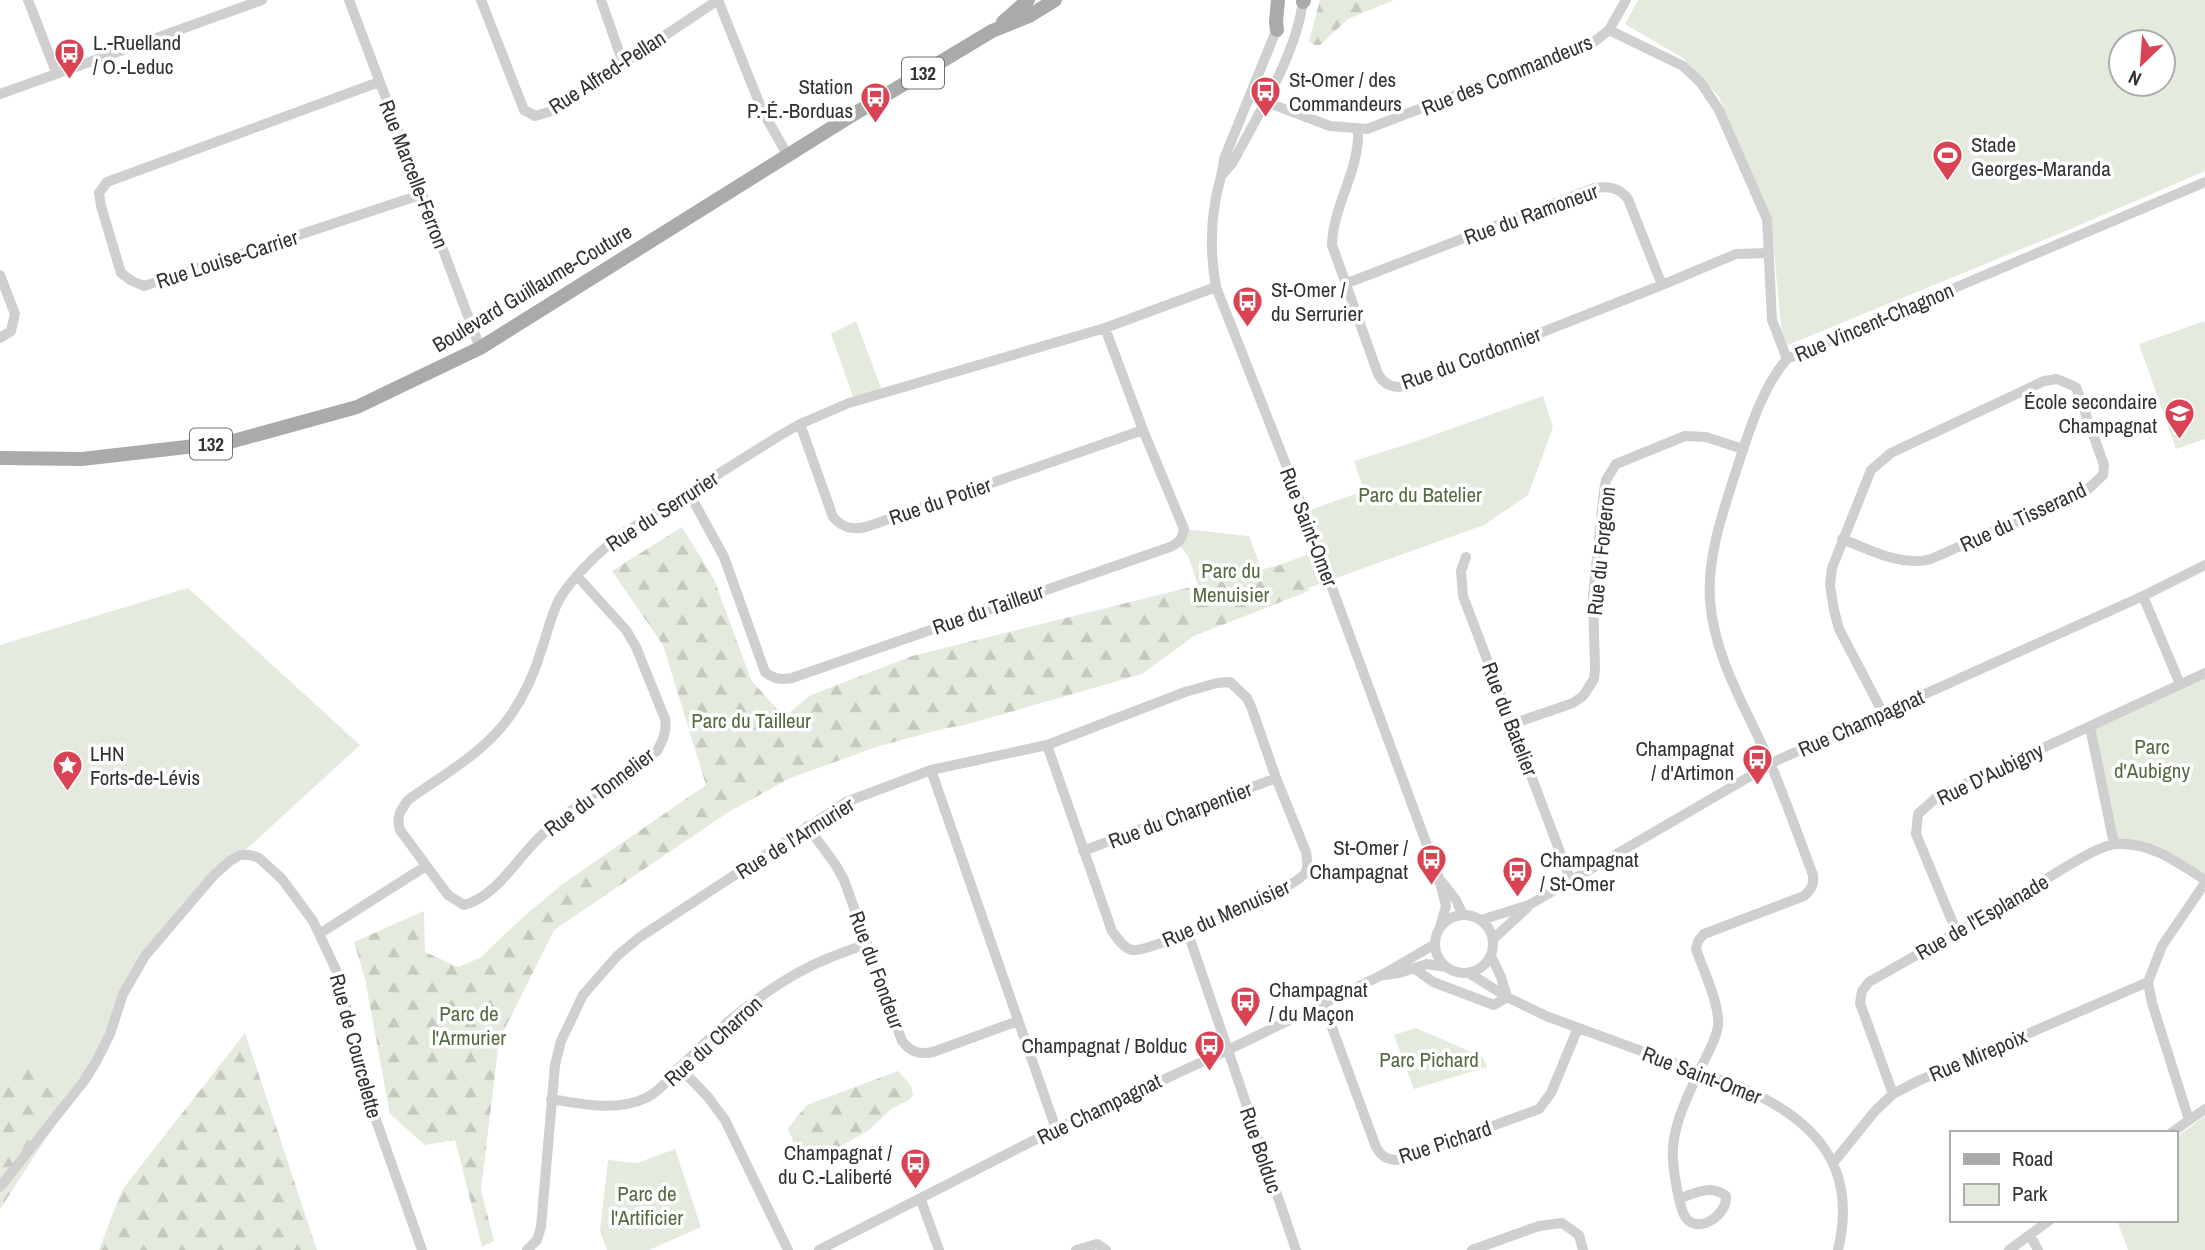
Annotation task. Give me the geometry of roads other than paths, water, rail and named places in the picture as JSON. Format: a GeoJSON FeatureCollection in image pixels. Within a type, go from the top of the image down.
{"type":"FeatureCollection","features":[{"type":"Feature","properties":{"kind":"main road","name":"Boulevard Guillaume-Couture"},"geometry":{"type":"LineString","coordinates":[[997,29],[1028,0]]}},
{"type":"Feature","properties":{"kind":"main road","name":"Boulevard Guillaume-Couture"},"geometry":{"type":"LineString","coordinates":[[0,458],[82,459],[230,442],[357,407],[480,348],[997,29],[1029,16],[1055,0]]}},
{"type":"Feature","properties":{"kind":"main road"},"geometry":{"type":"LineString","coordinates":[[1277,30],[1278,0]]}},
{"type":"Feature","properties":{"kind":"street"},"geometry":{"type":"LineString","coordinates":[[28,0],[56,72]]}},
{"type":"Feature","properties":{"kind":"street"},"geometry":{"type":"LineString","coordinates":[[0,94],[262,0]]}},
{"type":"Feature","properties":{"kind":"street","name":"Rue Marcelle-Ferron"},"geometry":{"type":"LineString","coordinates":[[349,0],[480,348]]}},
{"type":"Feature","properties":{"kind":"street","name":"Rue Alfred-Pellan"},"geometry":{"type":"LineString","coordinates":[[481,0],[524,110],[534,116],[552,111],[718,0]]}},
{"type":"Feature","properties":{"kind":"street"},"geometry":{"type":"LineString","coordinates":[[601,0],[623,63]]}},
{"type":"Feature","properties":{"kind":"street"},"geometry":{"type":"LineString","coordinates":[[718,0],[762,110],[788,156]]}},
{"type":"Feature","properties":{"kind":"street","name":"Rue Saint-Omer"},"geometry":{"type":"LineString","coordinates":[[1284,0],[1277,30],[1224,159],[1212,226],[1212,260],[1216,287],[1296,490],[1438,875],[1446,906],[1440,928]]}},
{"type":"Feature","properties":{"kind":"street","name":"Rue des Commandeurs"},"geometry":{"type":"LineString","coordinates":[[1250,96],[1330,126],[1358,130],[1379,126],[1594,42],[1609,30],[1626,0]]}},
{"type":"Feature","properties":{"kind":"street","name":"Rue Saint-Omer"},"geometry":{"type":"LineString","coordinates":[[1223,174],[1233,162],[1265,101],[1297,30],[1303,1]]}},
{"type":"Feature","properties":{"kind":"street"},"geometry":{"type":"LineString","coordinates":[[1609,30],[1683,66],[1701,83],[1718,110],[1767,219],[1772,320],[1787,359]]}},
{"type":"Feature","properties":{"kind":"street","name":"Rue Louise-Carrier"},"geometry":{"type":"LineString","coordinates":[[379,82],[107,182],[99,193],[121,273],[144,286],[423,194]]}},
{"type":"Feature","properties":{"kind":"street","name":"Rue du Cordonnier"},"geometry":{"type":"LineString","coordinates":[[1358,130],[1359,147],[1332,229],[1332,245],[1383,382],[1400,387],[1736,254],[1769,253]]}},
{"type":"Feature","properties":{"kind":"street","name":"Rue Vincent-Chagnon"},"geometry":{"type":"LineString","coordinates":[[1699,1073],[1714,1041],[1718,1025],[1717,1011],[1696,949],[1698,941],[1704,934],[1804,896],[1814,883],[1814,875],[1771,764],[1726,667],[1717,642],[1710,599],[1710,575],[1720,520],[1743,449],[1773,377],[1787,359],[2205,182]]}},
{"type":"Feature","properties":{"kind":"street","name":"Rue du Ramoneur"},"geometry":{"type":"LineString","coordinates":[[1345,284],[1594,188],[1606,186],[1623,192],[1628,199],[1662,285]]}},
{"type":"Feature","properties":{"kind":"street"},"geometry":{"type":"LineString","coordinates":[[0,275],[15,314],[11,331],[0,338]]}},
{"type":"Feature","properties":{"kind":"street","name":"Rue du Serrurier"},"geometry":{"type":"LineString","coordinates":[[426,866],[400,830],[400,811],[408,800],[485,743],[511,715],[531,679],[556,607],[577,576],[619,536],[800,424],[849,403],[1105,328],[1216,287]]}},
{"type":"Feature","properties":{"kind":"street","name":"Rue du Tailleur"},"geometry":{"type":"LineString","coordinates":[[689,493],[724,557],[765,672],[774,679],[783,680],[1178,543],[1183,537],[1184,529],[1105,328]]}},
{"type":"Feature","properties":{"kind":"street","name":"Rue du Tisserand"},"geometry":{"type":"LineString","coordinates":[[1842,539],[1898,560],[1916,563],[1931,559],[2087,490],[2103,475],[2104,465],[2076,387],[2057,379],[2044,381],[1891,453],[1871,470],[1842,539],[1832,568],[1830,585],[1839,629],[1882,713]]}},
{"type":"Feature","properties":{"kind":"street","name":"Rue du Potier"},"geometry":{"type":"LineString","coordinates":[[800,424],[833,517],[840,525],[854,529],[1143,430]]}},
{"type":"Feature","properties":{"kind":"street","name":"Rue du Forgeron"},"geometry":{"type":"LineString","coordinates":[[1512,724],[1573,703],[1583,696],[1594,679],[1595,567],[1606,480],[1616,464],[1685,436],[1706,438],[1743,449]]}},
{"type":"Feature","properties":{"kind":"street","name":"Rue du Batelier"},"geometry":{"type":"LineString","coordinates":[[1466,556],[1461,572],[1463,596],[1571,881]]}},
{"type":"Feature","properties":{"kind":"street","name":"Rue Champagnat"},"geometry":{"type":"LineString","coordinates":[[1481,920],[1529,905],[1771,764],[2143,596],[2205,565]]}},
{"type":"Feature","properties":{"kind":"street","name":"Rue du Tonnelier"},"geometry":{"type":"LineString","coordinates":[[426,866],[448,895],[464,905],[475,902],[501,880],[541,835],[657,751],[664,738],[665,719],[636,648],[626,630],[577,576]]}},
{"type":"Feature","properties":{"kind":"street"},"geometry":{"type":"LineString","coordinates":[[2143,596],[2180,684]]}},
{"type":"Feature","properties":{"kind":"street","name":"Rue D'Aubigny"},"geometry":{"type":"LineString","coordinates":[[1957,933],[1916,834],[1918,814],[1937,797],[2205,673]]}},
{"type":"Feature","properties":{"kind":"street","name":"Rue du Menuisier"},"geometry":{"type":"LineString","coordinates":[[931,770],[1046,745],[1185,692],[1230,682],[1247,698],[1306,852],[1308,864],[1305,874],[1281,891],[1188,933],[1141,950],[1125,947],[1112,931],[1046,745]]}},
{"type":"Feature","properties":{"kind":"street"},"geometry":{"type":"LineString","coordinates":[[2090,727],[2114,844],[2132,844],[2166,855],[2205,881],[2162,946],[2148,982],[2152,1003],[2189,1120]]}},
{"type":"Feature","properties":{"kind":"street"},"geometry":{"type":"LineString","coordinates":[[931,770],[1056,1129]]}},
{"type":"Feature","properties":{"kind":"street","name":"Rue de l'Armurier"},"geometry":{"type":"LineString","coordinates":[[527,1250],[537,1240],[541,1227],[551,1099],[561,1041],[583,995],[601,973],[640,937],[846,802],[931,770]]}},
{"type":"Feature","properties":{"kind":"street","name":"Rue du Charpentier"},"geometry":{"type":"LineString","coordinates":[[1083,851],[1276,778]]}},
{"type":"Feature","properties":{"kind":"street","name":"Rue du Fondeur"},"geometry":{"type":"LineString","coordinates":[[807,826],[844,880],[902,1041],[908,1048],[916,1053],[933,1052],[1018,1021]]}},
{"type":"Feature","properties":{"kind":"street","name":"Rue de l'Esplanade"},"geometry":{"type":"LineString","coordinates":[[1893,1094],[1860,1003],[1862,991],[1869,982],[2082,858],[2114,844]]}},
{"type":"Feature","properties":{"kind":"street","name":"Rue de Courcelette"},"geometry":{"type":"LineString","coordinates":[[0,1187],[90,1072],[110,1034],[123,994],[145,956],[214,875],[230,860],[240,855],[250,855],[259,858],[282,879],[313,921],[336,970],[359,1072],[422,1250]]}},
{"type":"Feature","properties":{"kind":"street"},"geometry":{"type":"LineString","coordinates":[[319,934],[426,866]]}},
{"type":"Feature","properties":{"kind":"street","name":"Rue Saint-Omer"},"geometry":{"type":"LineString","coordinates":[[1438,875],[1463,915]]}},
{"type":"Feature","properties":{"kind":"street","name":"Rue Champagnat"},"geometry":{"type":"LineString","coordinates":[[1493,939],[1529,905]]}},
{"type":"Feature","properties":{"kind":"street"},"geometry":{"type":"LineString","coordinates":[[1463,915],[1481,920],[1493,939],[1491,956],[1486,964],[1469,973],[1446,967],[1436,952],[1435,944],[1440,928],[1454,917],[1463,915]]}},
{"type":"Feature","properties":{"kind":"street","name":"Rue Bolduc"},"geometry":{"type":"LineString","coordinates":[[1188,933],[1296,1250]]}},
{"type":"Feature","properties":{"kind":"street","name":"Rue du Charron"},"geometry":{"type":"LineString","coordinates":[[551,1099],[612,1106],[648,1098],[727,1023],[773,989],[808,967],[867,944]]}},
{"type":"Feature","properties":{"kind":"street","name":"Rue Champagnat"},"geometry":{"type":"LineString","coordinates":[[819,1250],[1056,1129],[1382,975],[1435,944]]}},
{"type":"Feature","properties":{"kind":"street"},"geometry":{"type":"LineString","coordinates":[[1491,956],[1507,997]]}},
{"type":"Feature","properties":{"kind":"street","name":"Rue Champagnat"},"geometry":{"type":"LineString","coordinates":[[1382,975],[1427,964],[1446,967]]}},
{"type":"Feature","properties":{"kind":"street","name":"Rue Saint-Omer"},"geometry":{"type":"LineString","coordinates":[[1415,969],[1433,982],[1494,1005],[1507,997]]}},
{"type":"Feature","properties":{"kind":"street","name":"Rue Saint-Omer"},"geometry":{"type":"LineString","coordinates":[[1469,973],[1507,997],[1546,1016],[1769,1100],[1796,1118],[1812,1132],[1833,1163],[1843,1198],[1838,1250]]}},
{"type":"Feature","properties":{"kind":"street","name":"Rue Mirepoix"},"geometry":{"type":"LineString","coordinates":[[1833,1163],[1875,1111],[1893,1094],[2148,982]]}},
{"type":"Feature","properties":{"kind":"street","name":"Rue Pichard"},"geometry":{"type":"LineString","coordinates":[[1323,1003],[1376,1147],[1382,1156],[1390,1160],[1399,1160],[1539,1109],[1551,1093],[1578,1028]]}},
{"type":"Feature","properties":{"kind":"street"},"geometry":{"type":"LineString","coordinates":[[679,1067],[708,1097],[724,1120],[788,1250]]}},
{"type":"Feature","properties":{"kind":"street"},"geometry":{"type":"LineString","coordinates":[[1680,1198],[1672,1145],[1699,1073]]}},
{"type":"Feature","properties":{"kind":"street"},"geometry":{"type":"LineString","coordinates":[[2175,1131],[2205,1109]]}},
{"type":"Feature","properties":{"kind":"street"},"geometry":{"type":"LineString","coordinates":[[921,1200],[939,1250]]}},
{"type":"Feature","properties":{"kind":"street"},"geometry":{"type":"LineString","coordinates":[[2009,1250],[2047,1222]]}},
{"type":"Feature","properties":{"kind":"street"},"geometry":{"type":"LineString","coordinates":[[1472,1250],[1539,1226],[1562,1223],[1579,1235],[1583,1250]]}},
{"type":"Feature","properties":{"kind":"street"},"geometry":{"type":"LineString","coordinates":[[2030,1235],[2038,1250]]}},
{"type":"Feature","properties":{"kind":"street"},"geometry":{"type":"LineString","coordinates":[[1076,1250],[1097,1244],[1106,1250]]}},
{"type":"Feature","properties":{"kind":"place","name":"L.-Ruelland / O.-Leduc"},"geometry":{"type":"Point","coordinates":[70,81]}},
{"type":"Feature","properties":{"kind":"place","name":"St-Omer / des Commandeurs"},"geometry":{"type":"Point","coordinates":[1266,118]}},
{"type":"Feature","properties":{"kind":"place","name":"Station P.-É.-Borduas"},"geometry":{"type":"Point","coordinates":[876,125]}},
{"type":"Feature","properties":{"kind":"place","name":"Stade Georges-Maranda"},"geometry":{"type":"Point","coordinates":[1948,183]}},
{"type":"Feature","properties":{"kind":"place","name":"St-Omer / du Serrurier"},"geometry":{"type":"Point","coordinates":[1248,328]}},
{"type":"Feature","properties":{"kind":"place","name":"École secondaire Champagnat"},"geometry":{"type":"Point","coordinates":[2180,440]}},
{"type":"Feature","properties":{"kind":"place","name":"Champagnat / d'Artimon"},"geometry":{"type":"Point","coordinates":[1757,787]}},
{"type":"Feature","properties":{"kind":"place","name":"LHN Forts-de-Lévis"},"geometry":{"type":"Point","coordinates":[67,792]}},
{"type":"Feature","properties":{"kind":"place","name":"St-Omer / Champagnat"},"geometry":{"type":"Point","coordinates":[1431,886]}},
{"type":"Feature","properties":{"kind":"place","name":"Champagnat / St-Omer"},"geometry":{"type":"Point","coordinates":[1517,898]}},
{"type":"Feature","properties":{"kind":"place","name":"Champagnat / du Maçon"},"geometry":{"type":"Point","coordinates":[1246,1028]}},
{"type":"Feature","properties":{"kind":"place","name":"Champagnat / Bolduc"},"geometry":{"type":"Point","coordinates":[1210,1072]}},
{"type":"Feature","properties":{"kind":"place","name":"Champagnat / du C.-Laliberté"},"geometry":{"type":"Point","coordinates":[915,1191]}},
{"type":"Feature","properties":{"kind":"park label","name":"Parc du Batelier"},"geometry":{"type":"Point","coordinates":[1420,494]}},
{"type":"Feature","properties":{"kind":"park label","name":"Parc du Menuisier"},"geometry":{"type":"Point","coordinates":[1231,582]}},
{"type":"Feature","properties":{"kind":"park label","name":"Parc du Tailleur"},"geometry":{"type":"Point","coordinates":[751,720]}},
{"type":"Feature","properties":{"kind":"park label","name":"Parc d'Aubigny"},"geometry":{"type":"Point","coordinates":[2152,758]}},
{"type":"Feature","properties":{"kind":"park label","name":"Parc de l'Armurier"},"geometry":{"type":"Point","coordinates":[469,1025]}},
{"type":"Feature","properties":{"kind":"park label","name":"Parc Pichard"},"geometry":{"type":"Point","coordinates":[1429,1059]}},
{"type":"Feature","properties":{"kind":"park label","name":"Parc de l'Artificier"},"geometry":{"type":"Point","coordinates":[647,1205]}}]}
